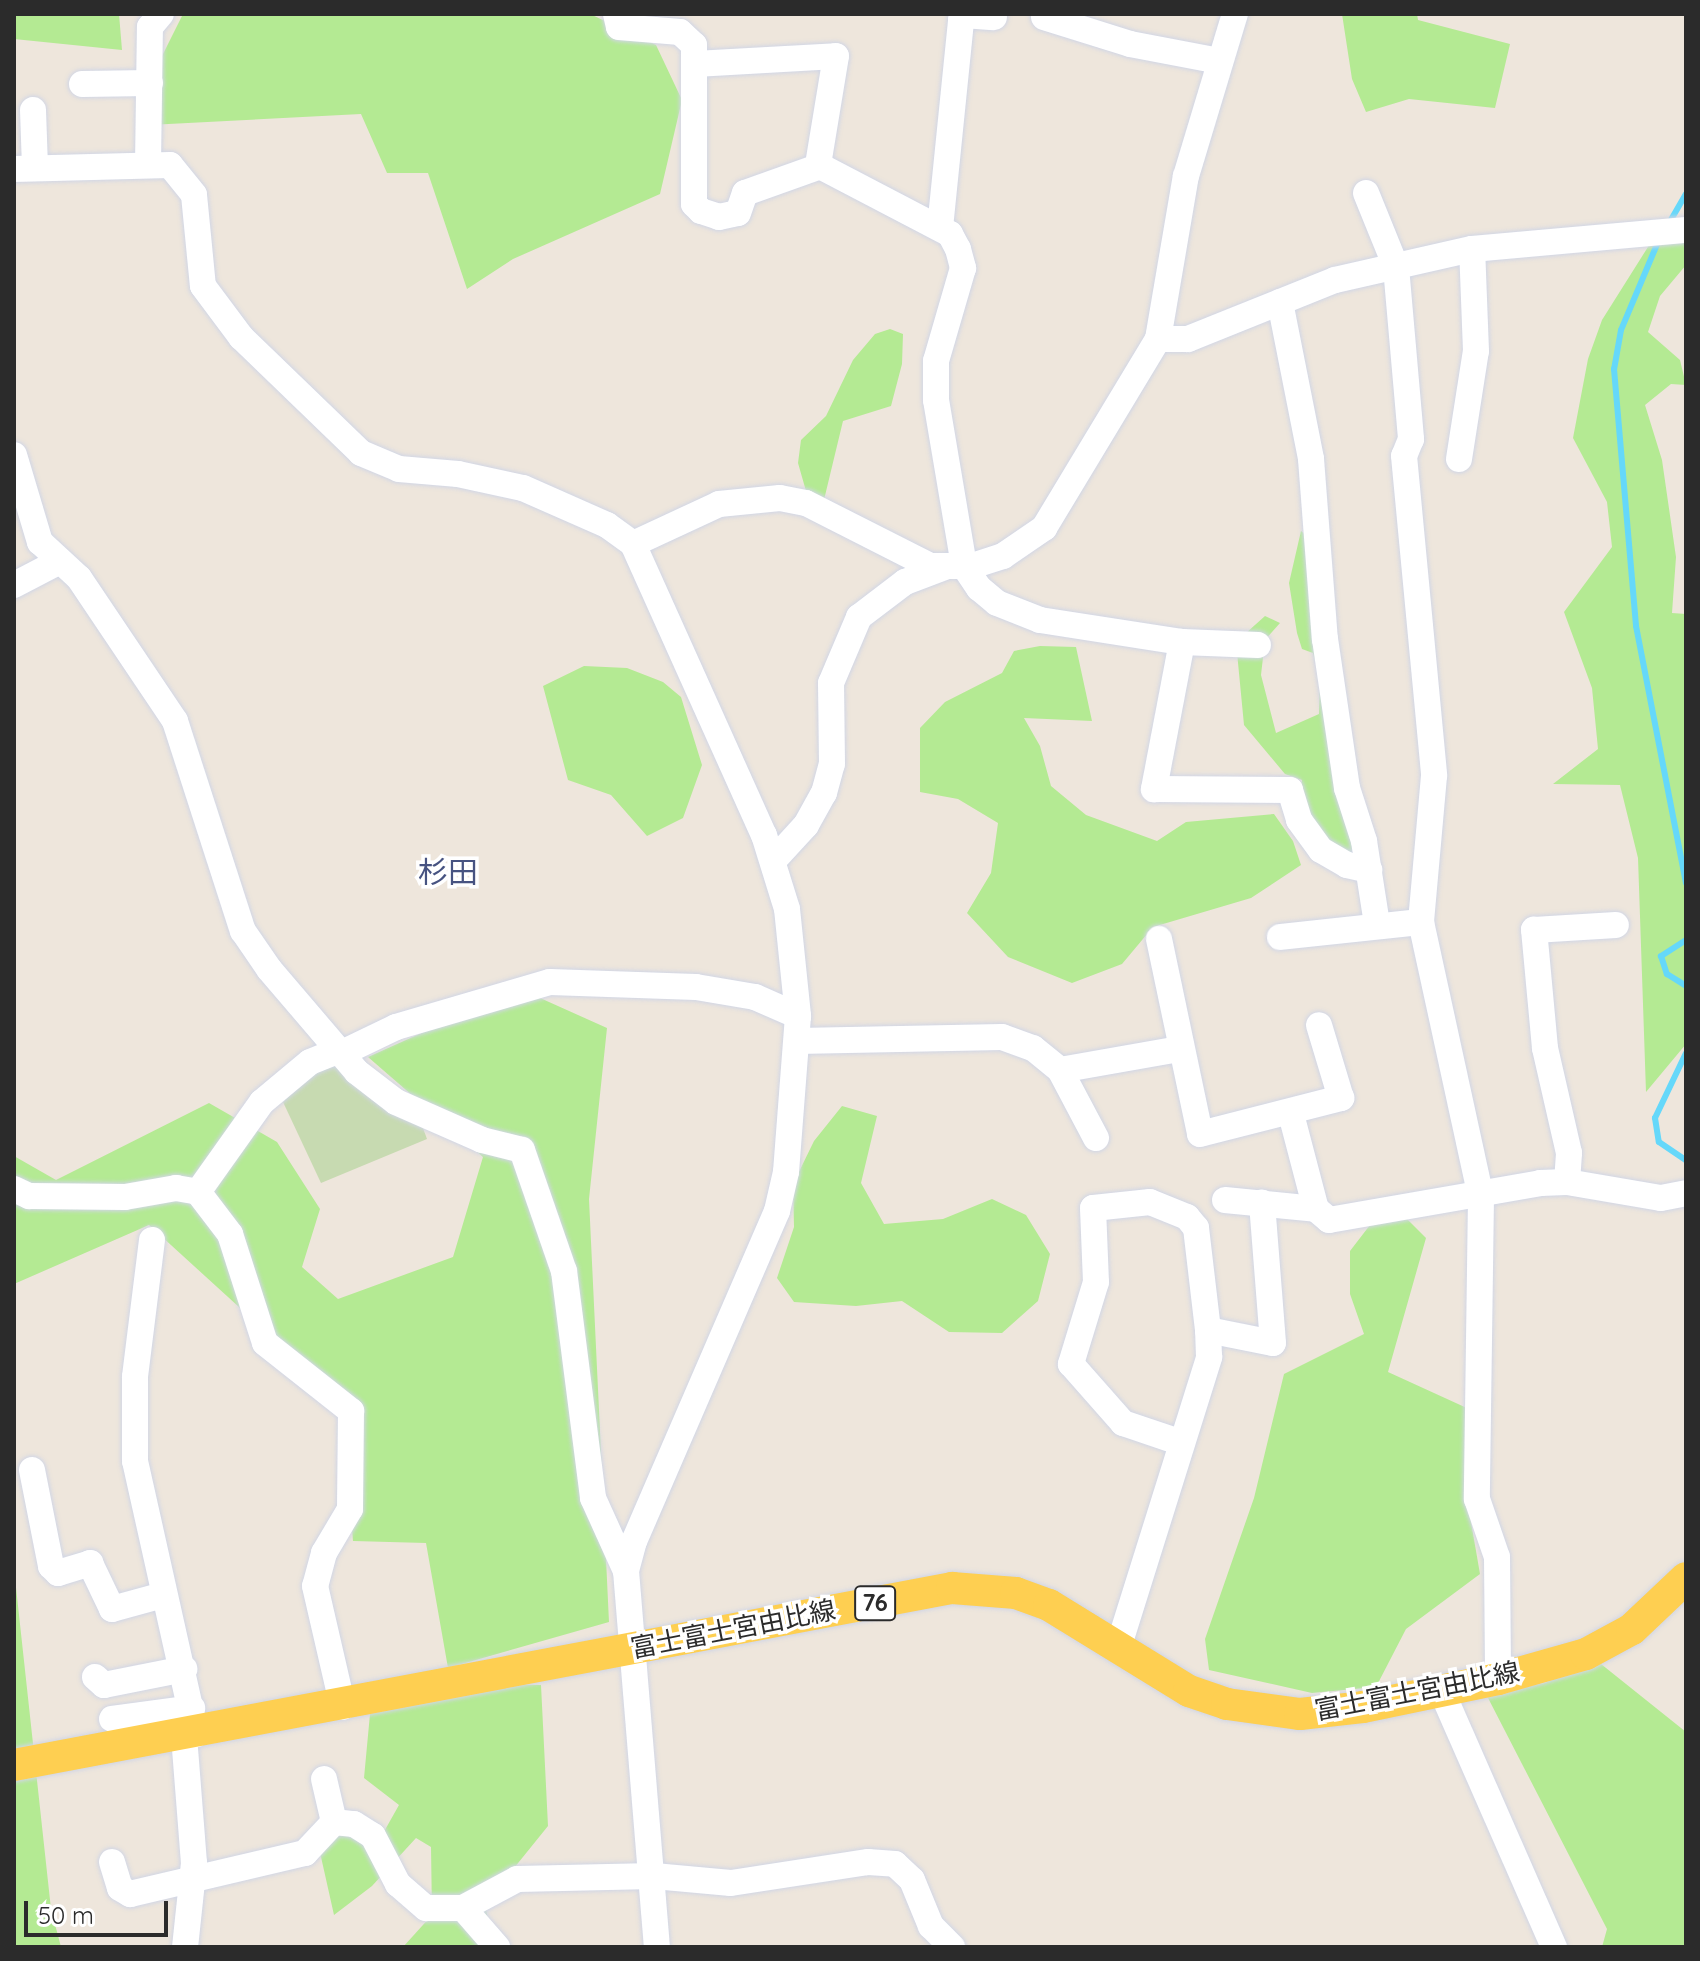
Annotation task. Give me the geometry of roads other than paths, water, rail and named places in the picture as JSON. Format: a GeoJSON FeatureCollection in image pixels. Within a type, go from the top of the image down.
{"type":"FeatureCollection","features":[{"type":"Feature","properties":{"kind":"main road","name":"富士富士宮由比線"},"geometry":{"type":"LineString","coordinates":[[14,1765],[191,1726],[343,1707],[632,1648],[952,1588],[980,1588],[1049,1605],[1119,1645],[1189,1691],[1227,1704],[1273,1711],[1363,1707],[1498,1679],[1586,1654],[1632,1629],[1686,1578]]}},
{"type":"Feature","properties":{"kind":"street"},"geometry":{"type":"LineString","coordinates":[[148,165],[150,27],[161,14]]}},
{"type":"Feature","properties":{"kind":"street"},"geometry":{"type":"LineString","coordinates":[[616,14],[619,27],[680,32],[694,45],[694,204],[701,211],[719,217],[738,213],[745,193],[821,166],[950,234],[963,268],[936,361],[936,400],[956,566]]}},
{"type":"Feature","properties":{"kind":"street"},"geometry":{"type":"LineString","coordinates":[[773,861],[806,825],[824,793],[832,764],[831,683],[859,617],[905,582],[1003,556],[1044,528],[1158,339],[1186,176],[1235,14]]}},
{"type":"Feature","properties":{"kind":"street"},"geometry":{"type":"LineString","coordinates":[[940,228],[961,20],[963,15],[994,17]]}},
{"type":"Feature","properties":{"kind":"street"},"geometry":{"type":"LineString","coordinates":[[1044,17],[1130,44],[1219,61]]}},
{"type":"Feature","properties":{"kind":"street"},"geometry":{"type":"LineString","coordinates":[[695,64],[836,56],[821,166]]}},
{"type":"Feature","properties":{"kind":"street"},"geometry":{"type":"LineString","coordinates":[[82,84],[150,83]]}},
{"type":"Feature","properties":{"kind":"street"},"geometry":{"type":"LineString","coordinates":[[33,110],[25,168],[170,165],[194,195],[203,286],[241,337],[361,453],[399,469],[469,475],[523,488],[607,525],[633,544],[773,861],[787,909],[797,1028],[793,1127],[777,1211],[634,1541],[626,1571],[654,1876],[657,1947]]}},
{"type":"Feature","properties":{"kind":"street"},"geometry":{"type":"LineString","coordinates":[[1366,193],[1396,267],[1411,439],[1404,456],[1434,776],[1421,922],[1481,1197],[1477,1499],[1497,1557],[1498,1679]]}},
{"type":"Feature","properties":{"kind":"street"},"geometry":{"type":"LineString","coordinates":[[1158,339],[1188,339],[1335,280],[1472,249],[1686,230]]}},
{"type":"Feature","properties":{"kind":"street"},"geometry":{"type":"LineString","coordinates":[[1459,459],[1476,351],[1472,249]]}},
{"type":"Feature","properties":{"kind":"street"},"geometry":{"type":"LineString","coordinates":[[1280,302],[1311,459],[1325,639],[1347,788],[1369,870],[1377,924]]}},
{"type":"Feature","properties":{"kind":"street"},"geometry":{"type":"LineString","coordinates":[[14,455],[40,542],[79,578],[175,721],[249,942],[357,1072],[396,1102],[482,1140],[522,1150],[564,1271],[593,1498],[626,1571]]}},
{"type":"Feature","properties":{"kind":"street"},"geometry":{"type":"LineString","coordinates":[[633,544],[719,504],[780,498],[806,503],[905,556],[956,566],[997,603],[1040,620],[1182,642],[1258,645]]}},
{"type":"Feature","properties":{"kind":"street"},"geometry":{"type":"LineString","coordinates":[[14,585],[60,561]]}},
{"type":"Feature","properties":{"kind":"street"},"geometry":{"type":"LineString","coordinates":[[1182,642],[1154,789],[1290,790],[1299,820],[1321,850],[1347,865],[1369,870]]}},
{"type":"Feature","properties":{"kind":"street"},"geometry":{"type":"LineString","coordinates":[[1280,937],[1377,924],[1421,922]]}},
{"type":"Feature","properties":{"kind":"street"},"geometry":{"type":"LineString","coordinates":[[1567,1182],[1569,1153],[1545,1048],[1534,930],[1616,925]]}},
{"type":"Feature","properties":{"kind":"street"},"geometry":{"type":"LineString","coordinates":[[1159,939],[1179,1049],[1200,1134],[1291,1114],[1341,1098],[1319,1025]]}},
{"type":"Feature","properties":{"kind":"street"},"geometry":{"type":"LineString","coordinates":[[198,1192],[262,1102],[310,1062],[396,1027],[550,982],[696,987],[755,997],[797,1028],[1002,1037],[1033,1048],[1060,1070],[1096,1138]]}},
{"type":"Feature","properties":{"kind":"street"},"geometry":{"type":"LineString","coordinates":[[1060,1070],[1179,1049]]}},
{"type":"Feature","properties":{"kind":"street"},"geometry":{"type":"LineString","coordinates":[[1291,1114],[1316,1209]]}},
{"type":"Feature","properties":{"kind":"street"},"geometry":{"type":"LineString","coordinates":[[1225,1200],[1316,1209],[1329,1220],[1567,1182],[1661,1198],[1686,1193]]}},
{"type":"Feature","properties":{"kind":"street"},"geometry":{"type":"LineString","coordinates":[[14,1189],[29,1196],[125,1197],[176,1188],[198,1192],[230,1234],[265,1343],[351,1411],[350,1509],[324,1553],[315,1586],[343,1707]]}},
{"type":"Feature","properties":{"kind":"street"},"geometry":{"type":"LineString","coordinates":[[1119,1645],[1209,1357],[1208,1330],[1196,1228],[1187,1217],[1150,1202],[1093,1208],[1096,1282],[1071,1364],[1123,1423],[1182,1443]]}},
{"type":"Feature","properties":{"kind":"street"},"geometry":{"type":"LineString","coordinates":[[1208,1330],[1273,1343],[1262,1202]]}},
{"type":"Feature","properties":{"kind":"street"},"geometry":{"type":"LineString","coordinates":[[152,1240],[132,1423],[163,1595],[184,1669],[191,1726],[193,1881],[185,1947]]}},
{"type":"Feature","properties":{"kind":"street"},"geometry":{"type":"LineString","coordinates":[[32,1470],[51,1566],[58,1573],[90,1563],[112,1609],[163,1595]]}},
{"type":"Feature","properties":{"kind":"street"},"geometry":{"type":"LineString","coordinates":[[95,1677],[104,1685],[184,1669]]}},
{"type":"Feature","properties":{"kind":"street"},"geometry":{"type":"LineString","coordinates":[[1442,1692],[1554,1947]]}},
{"type":"Feature","properties":{"kind":"street"},"geometry":{"type":"LineString","coordinates":[[112,1719],[191,1726]]}},
{"type":"Feature","properties":{"kind":"street"},"geometry":{"type":"LineString","coordinates":[[324,1779],[334,1822]]}},
{"type":"Feature","properties":{"kind":"street"},"geometry":{"type":"LineString","coordinates":[[334,1822],[354,1824],[373,1836],[398,1884],[426,1908],[463,1908],[517,1879],[654,1876],[731,1883],[868,1862],[895,1864],[912,1880],[931,1926],[952,1947]]}},
{"type":"Feature","properties":{"kind":"street"},"geometry":{"type":"LineString","coordinates":[[112,1862],[120,1888],[130,1894],[305,1853],[334,1822]]}},
{"type":"Feature","properties":{"kind":"street"},"geometry":{"type":"LineString","coordinates":[[463,1908],[497,1947]]}},
{"type":"Feature","properties":{"kind":"waterway"},"geometry":{"type":"LineString","coordinates":[[1668,225],[1686,194]]}},
{"type":"Feature","properties":{"kind":"waterway"},"geometry":{"type":"LineString","coordinates":[[1658,242],[1621,330],[1614,369],[1636,626],[1686,883]]}},
{"type":"Feature","properties":{"kind":"waterway"},"geometry":{"type":"LineString","coordinates":[[1686,940],[1661,956],[1667,974],[1686,986]]}},
{"type":"Feature","properties":{"kind":"waterway"},"geometry":{"type":"LineString","coordinates":[[1686,1053],[1655,1118],[1659,1142],[1686,1160]]}},
{"type":"Feature","properties":{"kind":"district","name":"杉田"},"geometry":{"type":"Point","coordinates":[448,872]}}]}
